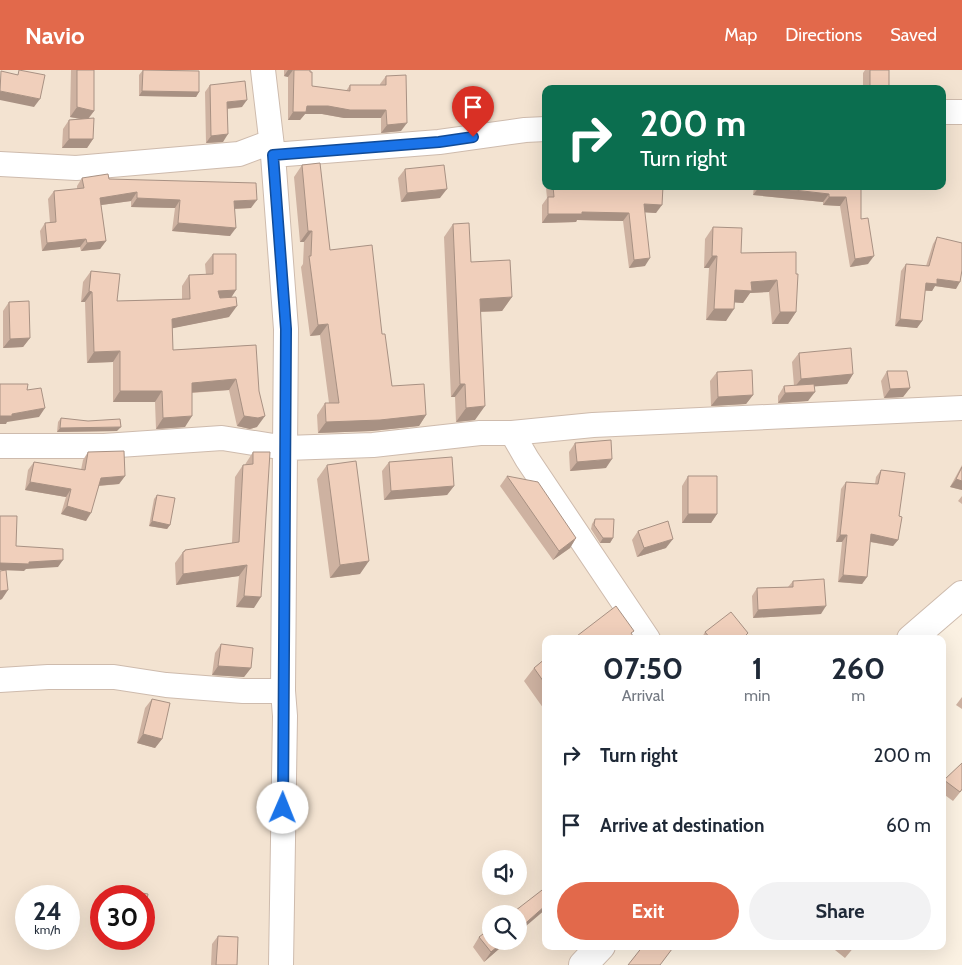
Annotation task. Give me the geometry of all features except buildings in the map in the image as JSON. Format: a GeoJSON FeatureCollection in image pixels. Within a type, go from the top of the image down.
{"type":"FeatureCollection","features":[{"type":"Feature","properties":{"kind":"street"},"geometry":{"type":"LineString","coordinates":[[263,70],[272,148],[286,329],[283,691],[285,716],[281,965]]}},
{"type":"Feature","properties":{"kind":"street"},"geometry":{"type":"LineString","coordinates":[[946,112],[962,112]]}},
{"type":"Feature","properties":{"kind":"street"},"geometry":{"type":"LineString","coordinates":[[0,164],[76,168],[239,154],[272,148],[439,142],[542,129]]}},
{"type":"Feature","properties":{"kind":"street"},"geometry":{"type":"LineString","coordinates":[[0,446],[104,446],[222,438],[286,448],[373,445],[480,433],[512,433],[593,425],[962,408]]}},
{"type":"Feature","properties":{"kind":"street"},"geometry":{"type":"LineString","coordinates":[[512,433],[645,635]]}},
{"type":"Feature","properties":{"kind":"street"},"geometry":{"type":"LineString","coordinates":[[916,635],[962,594]]}},
{"type":"Feature","properties":{"kind":"street"},"geometry":{"type":"LineString","coordinates":[[0,680],[48,677],[114,677],[166,686],[243,691],[283,691]]}},
{"type":"Feature","properties":{"kind":"street"},"geometry":{"type":"LineString","coordinates":[[583,965],[597,950]]}},
{"type":"Feature","properties":{"kind":"shaded area"},"geometry":{"type":"Polygon","coordinates":[[[0,70],[962,70],[962,588],[914,635],[542,635],[542,950],[588,950],[573,965],[0,965],[0,70]]]}},
{"type":"Feature","properties":{"kind":"route"},"geometry":{"type":"LineString","coordinates":[[283,808],[286,329],[273,155],[439,142],[473,137]]}}]}
